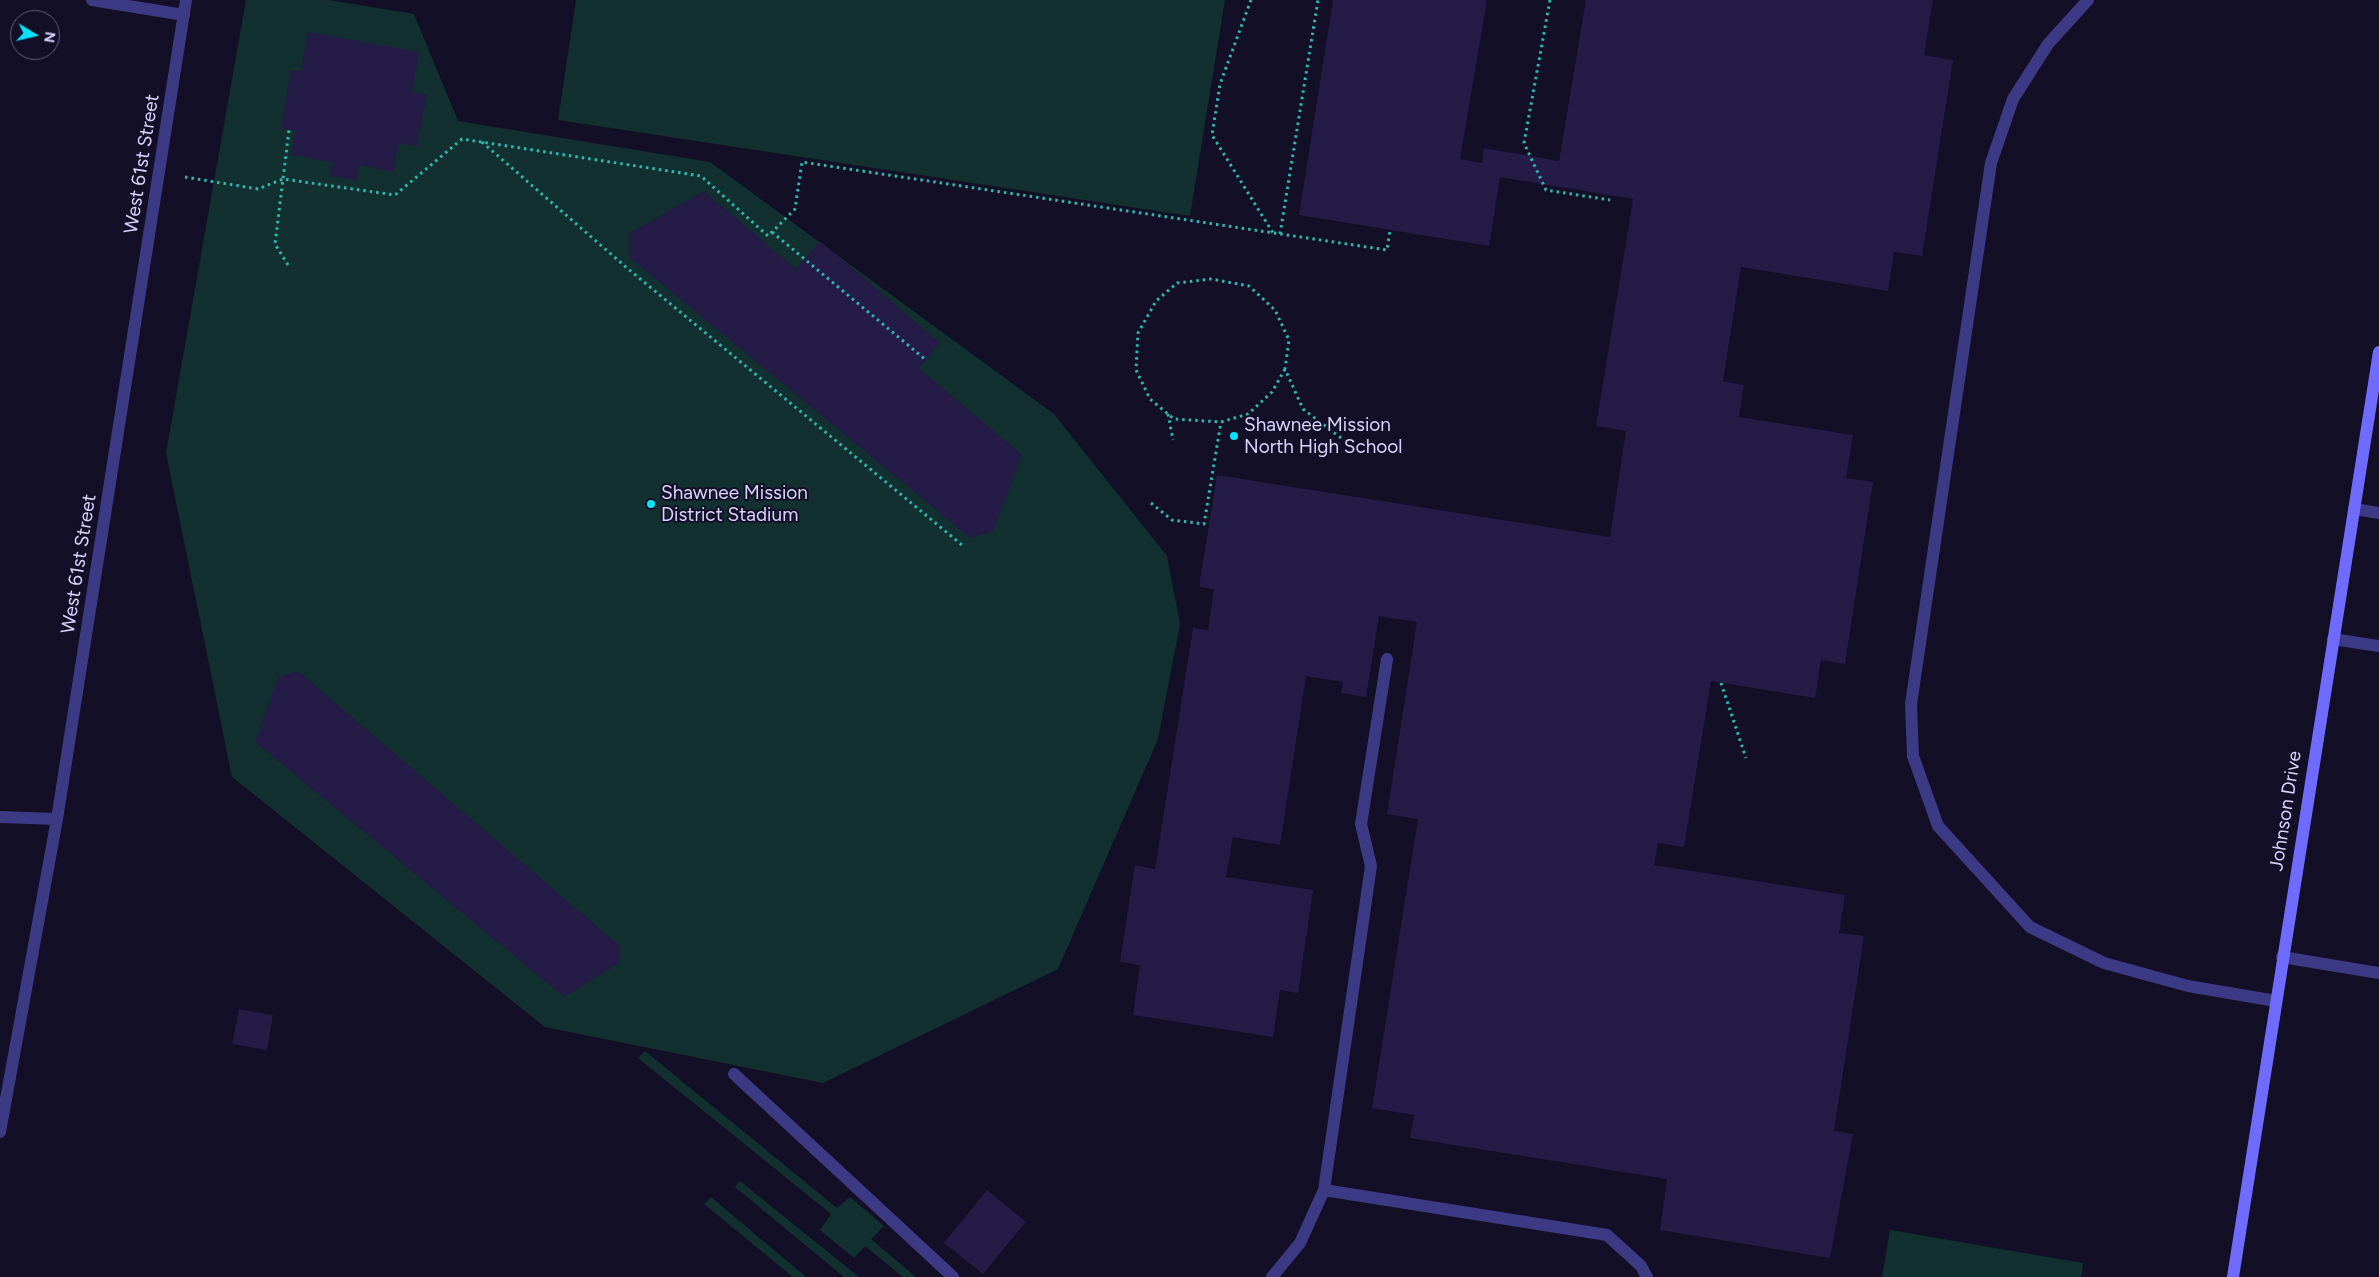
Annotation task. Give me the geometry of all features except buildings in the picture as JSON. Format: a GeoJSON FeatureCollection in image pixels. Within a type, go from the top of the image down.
{"type":"FeatureCollection","features":[{"type":"Feature","properties":{"kind":"main road","name":"Johnson Drive"},"geometry":{"type":"LineString","coordinates":[[2233,1277],[2379,352]]}},
{"type":"Feature","properties":{"kind":"street"},"geometry":{"type":"LineString","coordinates":[[92,0],[184,15]]}},
{"type":"Feature","properties":{"kind":"street","name":"West 61st Street"},"geometry":{"type":"LineString","coordinates":[[0,1132],[57,819],[186,0]]}},
{"type":"Feature","properties":{"kind":"street"},"geometry":{"type":"LineString","coordinates":[[2088,0],[2048,44],[2013,99],[1991,163],[1911,704],[1912,756],[1938,826],[2030,927],[2104,964],[2188,986],[2276,1001]]}},
{"type":"Feature","properties":{"kind":"street"},"geometry":{"type":"LineString","coordinates":[[2354,509],[2379,513]]}},
{"type":"Feature","properties":{"kind":"street"},"geometry":{"type":"LineString","coordinates":[[2333,639],[2379,646]]}},
{"type":"Feature","properties":{"kind":"street"},"geometry":{"type":"LineString","coordinates":[[1272,1277],[1300,1243],[1324,1190],[1371,866],[1361,824],[1387,660]]}},
{"type":"Feature","properties":{"kind":"street"},"geometry":{"type":"LineString","coordinates":[[0,817],[57,819]]}},
{"type":"Feature","properties":{"kind":"street"},"geometry":{"type":"LineString","coordinates":[[2282,957],[2379,973]]}},
{"type":"Feature","properties":{"kind":"street"},"geometry":{"type":"LineString","coordinates":[[734,1074],[953,1277]]}},
{"type":"Feature","properties":{"kind":"street"},"geometry":{"type":"LineString","coordinates":[[1324,1190],[1608,1235],[1642,1266],[1647,1277]]}},
{"type":"Feature","properties":{"kind":"path"},"geometry":{"type":"LineString","coordinates":[[1251,0],[1220,84],[1212,135],[1273,233]]}},
{"type":"Feature","properties":{"kind":"path"},"geometry":{"type":"LineString","coordinates":[[1280,234],[1318,0]]}},
{"type":"Feature","properties":{"kind":"path"},"geometry":{"type":"LineString","coordinates":[[1550,0],[1524,143],[1546,190],[1610,200]]}},
{"type":"Feature","properties":{"kind":"path"},"geometry":{"type":"LineString","coordinates":[[288,265],[275,244],[289,130]]}},
{"type":"Feature","properties":{"kind":"path"},"geometry":{"type":"LineString","coordinates":[[184,185],[185,176],[258,189],[283,179],[395,195],[462,139],[701,176],[768,236],[794,208],[802,162],[1387,250],[1390,230]]}},
{"type":"Feature","properties":{"kind":"path"},"geometry":{"type":"LineString","coordinates":[[481,142],[627,268],[962,545]]}},
{"type":"Feature","properties":{"kind":"path"},"geometry":{"type":"LineString","coordinates":[[772,232],[926,360]]}},
{"type":"Feature","properties":{"kind":"path"},"geometry":{"type":"LineString","coordinates":[[1211,279],[1249,286],[1275,310],[1289,340],[1285,369],[1272,392],[1248,414],[1221,422],[1174,419],[1150,399],[1136,370],[1138,332],[1156,301],[1177,283],[1211,279]]}},
{"type":"Feature","properties":{"kind":"path"},"geometry":{"type":"LineString","coordinates":[[1285,369],[1303,409],[1341,438]]}},
{"type":"Feature","properties":{"kind":"path"},"geometry":{"type":"LineString","coordinates":[[1168,414],[1173,440]]}},
{"type":"Feature","properties":{"kind":"path"},"geometry":{"type":"LineString","coordinates":[[1150,503],[1172,520],[1204,524],[1221,422]]}},
{"type":"Feature","properties":{"kind":"path"},"geometry":{"type":"LineString","coordinates":[[1721,683],[1746,758]]}},
{"type":"Feature","properties":{"kind":"green space","name":"Shawnee Mission District Stadium"},"geometry":{"type":"Polygon","coordinates":[[[246,0],[329,0],[414,14],[458,121],[710,162],[1054,414],[1167,556],[1180,624],[1158,739],[1058,969],[823,1083],[545,1027],[232,777],[166,453],[246,0]]]}},
{"type":"Feature","properties":{"kind":"green space"},"geometry":{"type":"Polygon","coordinates":[[[576,0],[1225,0],[1190,216],[558,120],[576,0]]]}},
{"type":"Feature","properties":{"kind":"green space"},"geometry":{"type":"Polygon","coordinates":[[[645,1051],[837,1208],[850,1197],[884,1226],[871,1239],[916,1277],[903,1277],[865,1246],[854,1258],[820,1230],[831,1214],[638,1058],[645,1051]]]}},
{"type":"Feature","properties":{"kind":"green space"},"geometry":{"type":"Polygon","coordinates":[[[740,1181],[859,1277],[844,1277],[735,1187],[740,1181]]]}},
{"type":"Feature","properties":{"kind":"green space"},"geometry":{"type":"Polygon","coordinates":[[[711,1197],[806,1277],[793,1277],[704,1204],[711,1197]]]}},
{"type":"Feature","properties":{"kind":"green space"},"geometry":{"type":"Polygon","coordinates":[[[1890,1230],[2083,1263],[2081,1277],[1882,1277],[1890,1230]]]}},
{"type":"Feature","properties":{"kind":"place","name":"Shawnee Mission North High School"},"geometry":{"type":"Point","coordinates":[1234,436]}},
{"type":"Feature","properties":{"kind":"place","name":"Shawnee Mission District Stadium"},"geometry":{"type":"Point","coordinates":[651,504]}}]}
